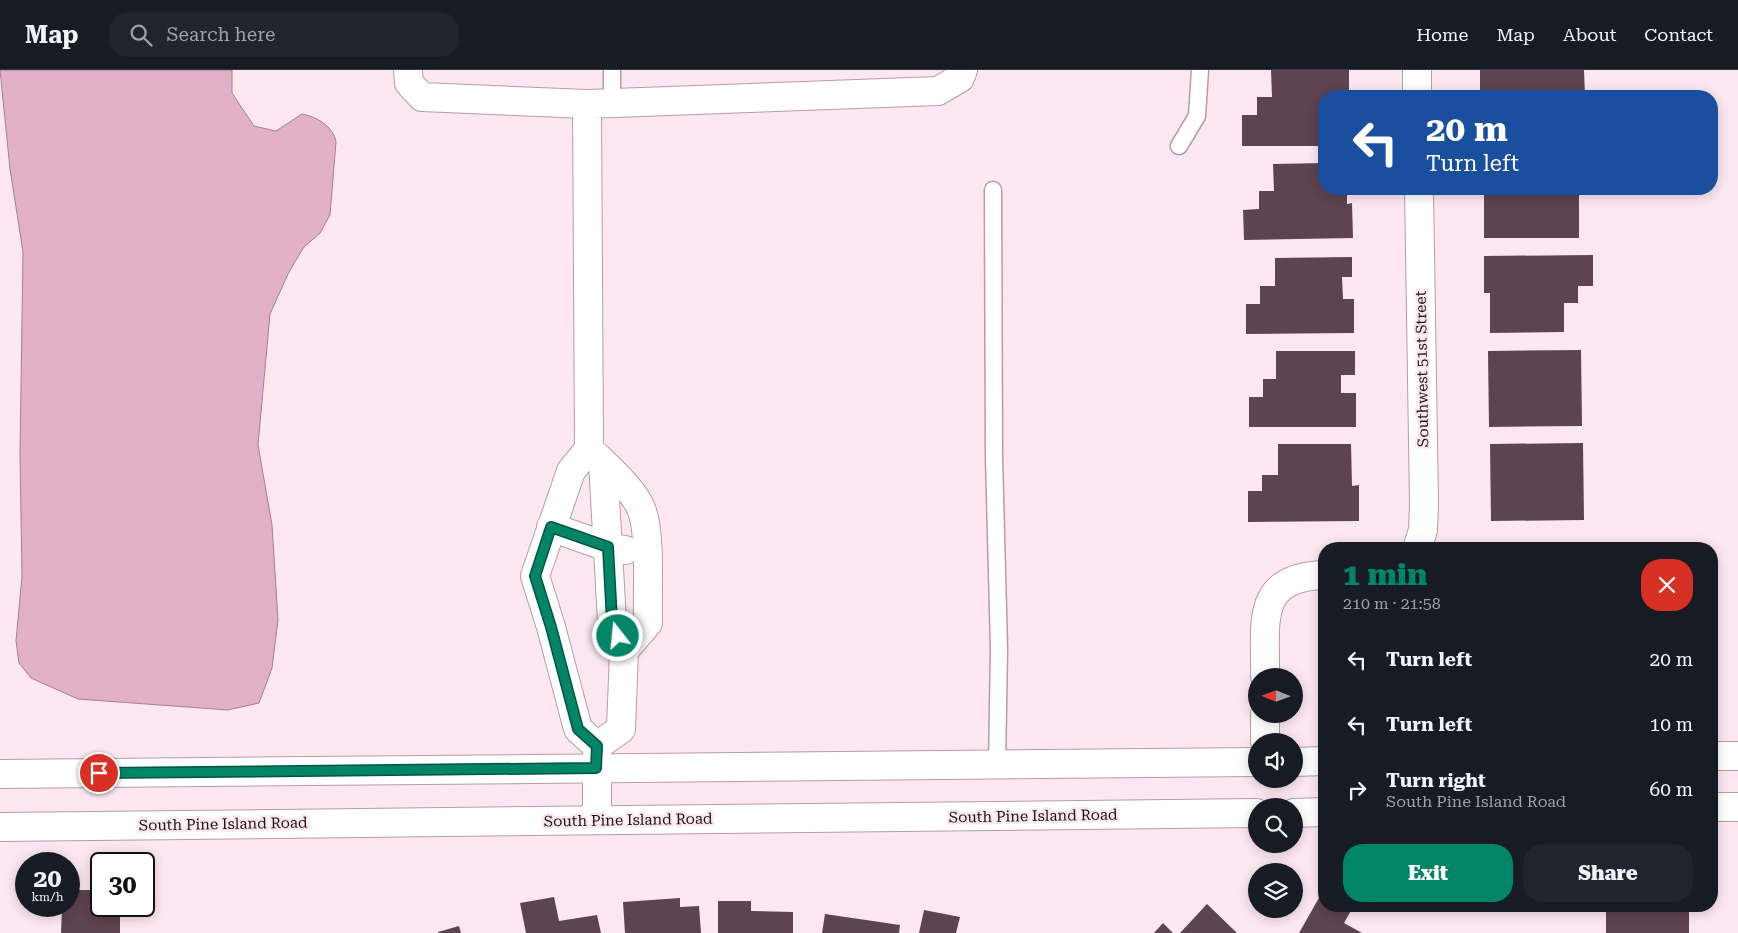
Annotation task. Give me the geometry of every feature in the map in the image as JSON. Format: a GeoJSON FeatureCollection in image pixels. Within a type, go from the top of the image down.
{"type":"FeatureCollection","features":[{"type":"Feature","properties":{"kind":"main road"},"geometry":{"type":"LineString","coordinates":[[408,70],[409,83],[422,97],[600,104],[938,91],[960,78],[963,70]]}},
{"type":"Feature","properties":{"kind":"main road"},"geometry":{"type":"LineString","coordinates":[[1417,70],[1417,90]]}},
{"type":"Feature","properties":{"kind":"main road"},"geometry":{"type":"LineString","coordinates":[[597,757],[621,729],[624,651],[612,621],[608,547],[596,456],[600,104]]}},
{"type":"Feature","properties":{"kind":"main road","name":"Southwest 51st Street"},"geometry":{"type":"LineString","coordinates":[[1419,195],[1424,504],[1423,530],[1419,542]]}},
{"type":"Feature","properties":{"kind":"main road"},"geometry":{"type":"LineString","coordinates":[[596,456],[570,471],[535,576],[551,627],[578,729],[597,757],[597,820]]}},
{"type":"Feature","properties":{"kind":"main road"},"geometry":{"type":"LineString","coordinates":[[596,456],[628,490],[642,510],[646,553],[648,623],[624,651]]}},
{"type":"Feature","properties":{"kind":"main road"},"geometry":{"type":"LineString","coordinates":[[551,527],[608,547],[646,553]]}},
{"type":"Feature","properties":{"kind":"main road"},"geometry":{"type":"LineString","coordinates":[[1265,668],[1266,616],[1272,596],[1282,585],[1297,578],[1318,576]]}},
{"type":"Feature","properties":{"kind":"main road"},"geometry":{"type":"LineString","coordinates":[[1718,756],[1738,756]]}},
{"type":"Feature","properties":{"kind":"main road"},"geometry":{"type":"LineString","coordinates":[[0,774],[597,757],[997,765],[1248,762]]}},
{"type":"Feature","properties":{"kind":"main road"},"geometry":{"type":"LineString","coordinates":[[1303,762],[1318,761]]}},
{"type":"Feature","properties":{"kind":"main road"},"geometry":{"type":"LineString","coordinates":[[1718,807],[1738,807]]}},
{"type":"Feature","properties":{"kind":"main road"},"geometry":{"type":"LineString","coordinates":[[1303,813],[1318,812]]}},
{"type":"Feature","properties":{"kind":"main road","name":"South Pine Island Road"},"geometry":{"type":"LineString","coordinates":[[0,827],[1248,813]]}},
{"type":"Feature","properties":{"kind":"lane"},"geometry":{"type":"LineString","coordinates":[[600,104],[612,70]]}},
{"type":"Feature","properties":{"kind":"lane"},"geometry":{"type":"LineString","coordinates":[[1179,146],[1197,116],[1200,70]]}},
{"type":"Feature","properties":{"kind":"lane"},"geometry":{"type":"LineString","coordinates":[[993,190],[994,458],[999,649],[997,765]]}},
{"type":"Feature","properties":{"kind":"shaded area"},"geometry":{"type":"Polygon","coordinates":[[[0,70],[232,70],[232,93],[254,126],[276,131],[302,114],[324,123],[332,131],[336,142],[330,215],[320,233],[304,247],[289,272],[270,314],[258,445],[272,525],[278,620],[272,668],[259,703],[228,710],[78,699],[31,678],[19,663],[16,641],[22,576],[20,453],[23,252],[10,169],[0,70]]]}},
{"type":"Feature","properties":{"kind":"building"},"geometry":{"type":"Polygon","coordinates":[[[1271,70],[1349,70],[1349,90],[1318,90],[1318,146],[1242,146],[1242,115],[1257,115],[1257,97],[1272,97],[1271,70]]]}},
{"type":"Feature","properties":{"kind":"building"},"geometry":{"type":"Polygon","coordinates":[[[1480,70],[1584,70],[1585,90],[1480,90],[1480,70]]]}},
{"type":"Feature","properties":{"kind":"building"},"geometry":{"type":"Polygon","coordinates":[[[1318,163],[1318,195],[1347,195],[1347,204],[1352,203],[1353,238],[1244,240],[1243,210],[1259,209],[1259,191],[1274,191],[1273,164],[1318,163]]]}},
{"type":"Feature","properties":{"kind":"building"},"geometry":{"type":"Polygon","coordinates":[[[1484,195],[1579,195],[1579,238],[1484,238],[1484,195]]]}},
{"type":"Feature","properties":{"kind":"building"},"geometry":{"type":"Polygon","coordinates":[[[1593,255],[1593,286],[1578,286],[1578,303],[1564,303],[1564,332],[1490,333],[1490,293],[1484,293],[1484,256],[1593,255]]]}},
{"type":"Feature","properties":{"kind":"building"},"geometry":{"type":"Polygon","coordinates":[[[1352,257],[1352,277],[1342,277],[1343,299],[1354,299],[1354,333],[1246,334],[1246,304],[1260,304],[1260,286],[1275,286],[1275,258],[1352,257]]]}},
{"type":"Feature","properties":{"kind":"building"},"geometry":{"type":"Polygon","coordinates":[[[1581,350],[1582,426],[1489,427],[1488,351],[1581,350]]]}},
{"type":"Feature","properties":{"kind":"building"},"geometry":{"type":"Polygon","coordinates":[[[1276,351],[1355,351],[1355,375],[1341,375],[1341,393],[1356,393],[1356,427],[1249,427],[1249,397],[1263,397],[1263,379],[1276,379],[1276,351]]]}},
{"type":"Feature","properties":{"kind":"building"},"geometry":{"type":"Polygon","coordinates":[[[1583,443],[1584,520],[1491,521],[1490,444],[1583,443]]]}},
{"type":"Feature","properties":{"kind":"building"},"geometry":{"type":"Polygon","coordinates":[[[1278,444],[1351,444],[1352,486],[1359,485],[1359,521],[1248,522],[1248,491],[1262,491],[1262,475],[1278,475],[1278,444]]]}},
{"type":"Feature","properties":{"kind":"building"},"geometry":{"type":"Polygon","coordinates":[[[80,890],[90,890],[90,917],[120,917],[120,933],[61,933],[62,917],[80,917],[80,890]]]}},
{"type":"Feature","properties":{"kind":"building"},"geometry":{"type":"Polygon","coordinates":[[[554,897],[559,921],[597,915],[601,933],[526,933],[520,903],[554,897]]]}},
{"type":"Feature","properties":{"kind":"building"},"geometry":{"type":"Polygon","coordinates":[[[680,898],[680,907],[699,906],[701,933],[625,933],[623,902],[680,898]]]}},
{"type":"Feature","properties":{"kind":"building"},"geometry":{"type":"Polygon","coordinates":[[[1318,900],[1318,912],[1350,912],[1344,923],[1362,933],[1299,933],[1318,900]]]}},
{"type":"Feature","properties":{"kind":"building"},"geometry":{"type":"Polygon","coordinates":[[[718,901],[751,901],[751,911],[793,912],[793,933],[718,933],[718,901]]]}},
{"type":"Feature","properties":{"kind":"building"},"geometry":{"type":"Polygon","coordinates":[[[1207,904],[1237,933],[1180,933],[1207,904]]]}},
{"type":"Feature","properties":{"kind":"building"},"geometry":{"type":"Polygon","coordinates":[[[924,910],[960,917],[956,933],[919,933],[924,910]]]}},
{"type":"Feature","properties":{"kind":"building"},"geometry":{"type":"Polygon","coordinates":[[[1606,912],[1689,912],[1689,933],[1606,933],[1606,912]]]}},
{"type":"Feature","properties":{"kind":"building"},"geometry":{"type":"Polygon","coordinates":[[[825,914],[900,925],[899,933],[822,933],[825,914]]]}},
{"type":"Feature","properties":{"kind":"building"},"geometry":{"type":"Polygon","coordinates":[[[1163,923],[1173,933],[1154,933],[1163,923]]]}},
{"type":"Feature","properties":{"kind":"building"},"geometry":{"type":"Polygon","coordinates":[[[459,926],[461,933],[438,933],[438,932],[459,926]]]}},
{"type":"Feature","properties":{"kind":"route"},"geometry":{"type":"LineString","coordinates":[[99,773],[596,768],[597,746],[578,729],[551,627],[535,576],[551,527],[608,547],[612,621],[618,636]]}}]}
